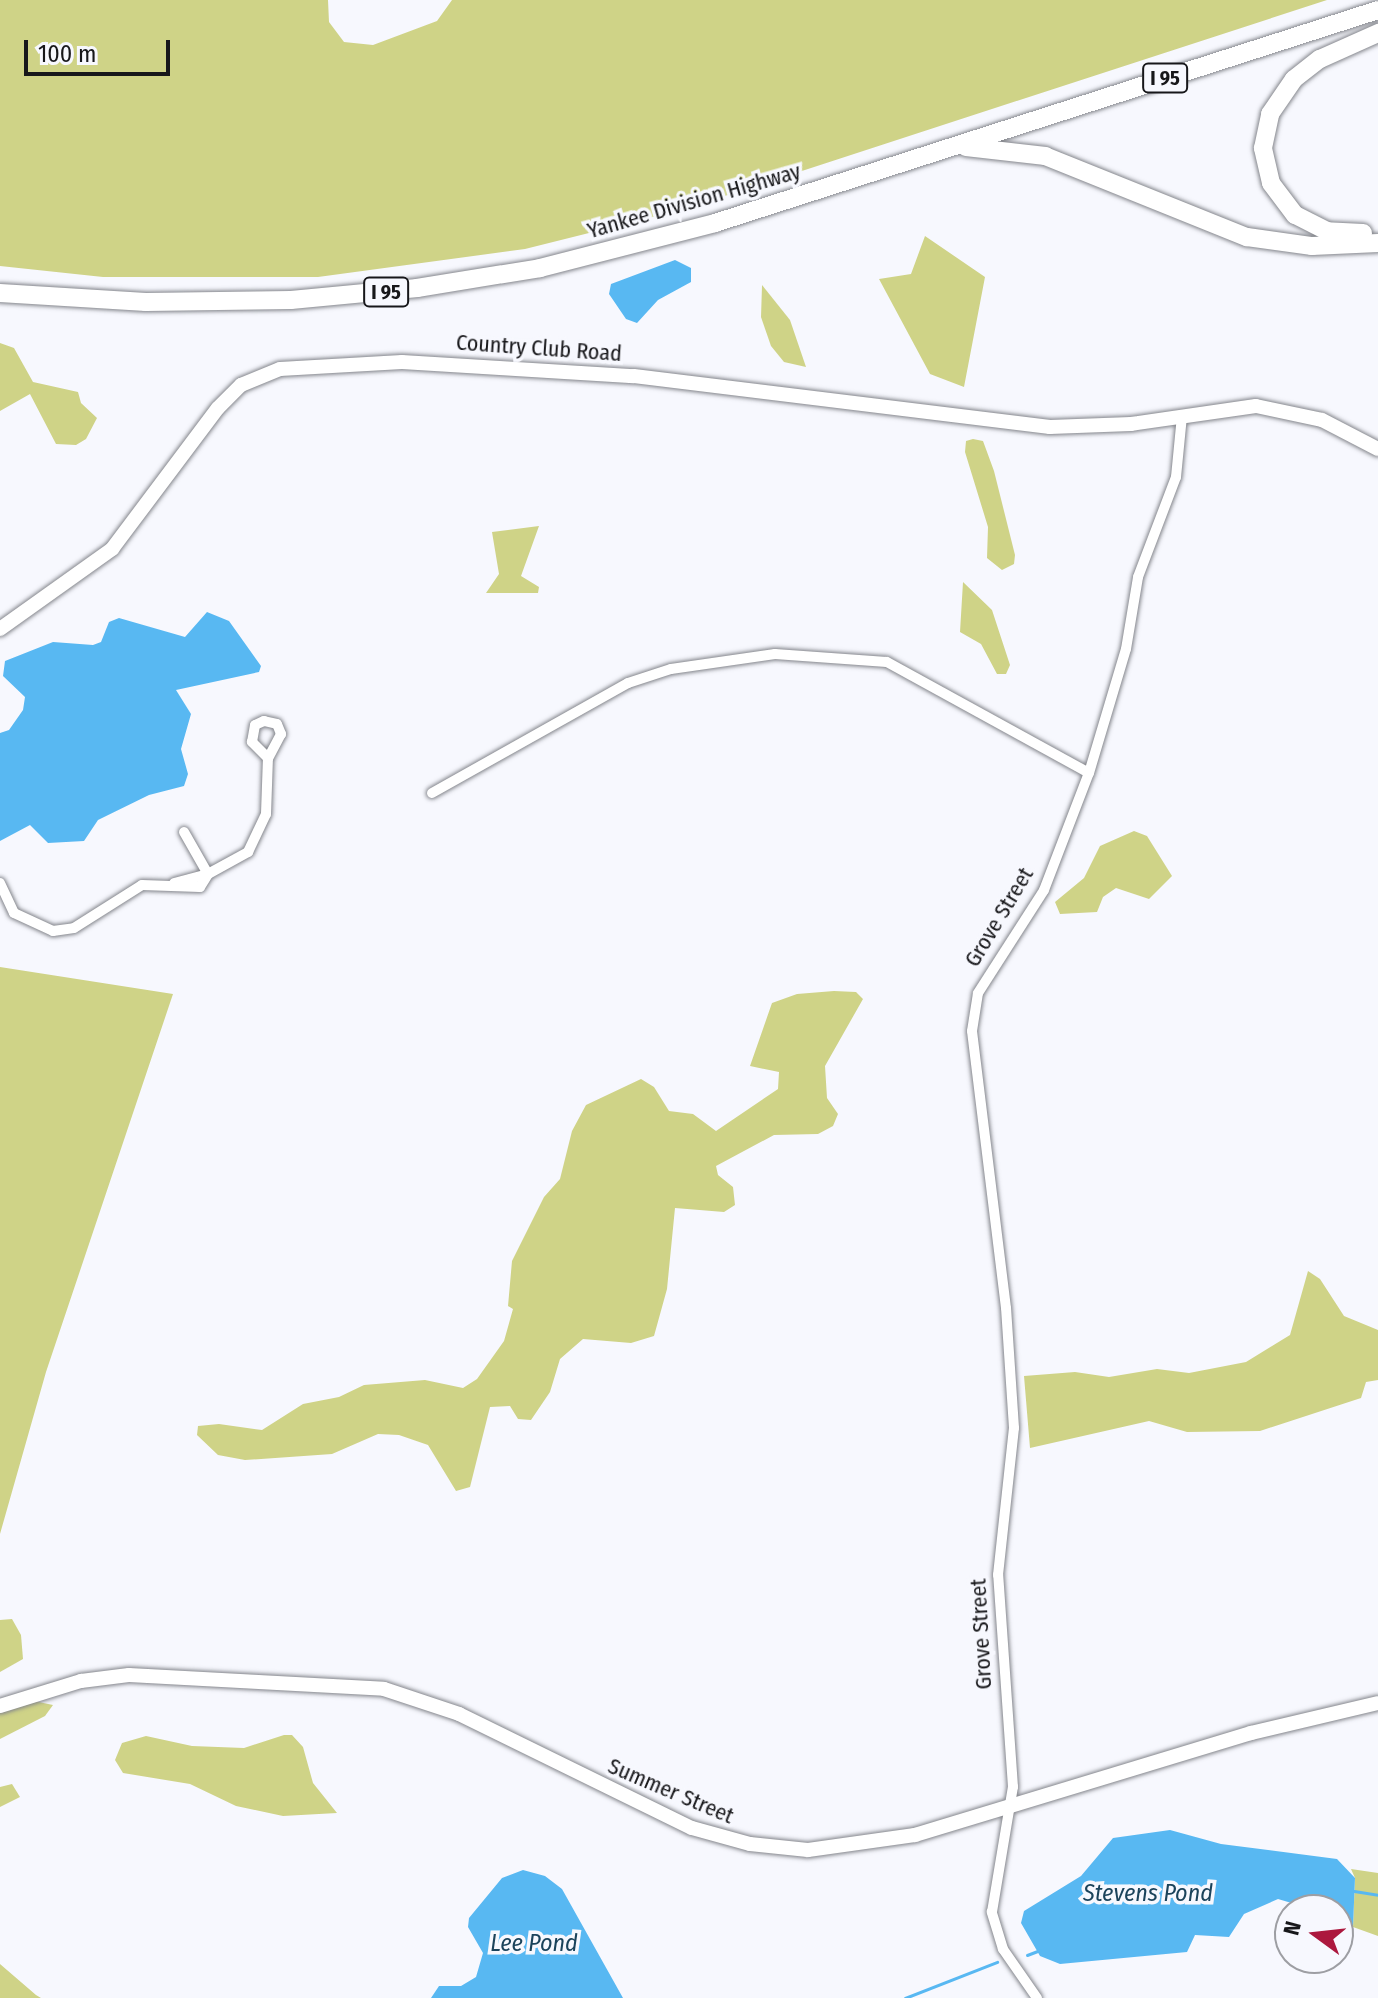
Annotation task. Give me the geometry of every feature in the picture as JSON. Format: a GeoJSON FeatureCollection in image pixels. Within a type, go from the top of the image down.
{"type":"FeatureCollection","features":[{"type":"Feature","properties":{"kind":"highway","name":"Yankee Division Highway"},"geometry":{"type":"LineString","coordinates":[[0,293],[218,303],[363,294],[479,279],[663,239],[1378,10]]}},
{"type":"Feature","properties":{"kind":"highway"},"geometry":{"type":"LineString","coordinates":[[1378,33],[1320,59],[1294,79],[1273,108],[1263,148],[1273,188],[1298,218],[1335,233],[1378,231]]}},
{"type":"Feature","properties":{"kind":"highway"},"geometry":{"type":"LineString","coordinates":[[952,146],[1038,153],[1209,226],[1256,239],[1312,246],[1378,243]]}},
{"type":"Feature","properties":{"kind":"street","name":"Country Club Road"},"geometry":{"type":"LineString","coordinates":[[0,629],[112,549],[219,407],[241,385],[280,369],[402,362],[634,376],[1042,427],[1092,427],[1182,416]]}},
{"type":"Feature","properties":{"kind":"street"},"geometry":{"type":"LineString","coordinates":[[1182,416],[1235,407],[1276,409],[1322,420],[1378,449]]}},
{"type":"Feature","properties":{"kind":"street","name":"Grove Street"},"geometry":{"type":"LineString","coordinates":[[1037,1998],[1003,1949],[993,1923],[994,1891],[1011,1805],[998,1575],[1012,1467],[1013,1388],[972,1031],[978,993],[1044,890],[1089,773],[1126,649],[1138,577],[1176,477],[1182,416]]}},
{"type":"Feature","properties":{"kind":"street"},"geometry":{"type":"LineString","coordinates":[[432,793],[628,683],[671,669],[775,654],[887,662],[1089,773]]}},
{"type":"Feature","properties":{"kind":"street"},"geometry":{"type":"LineString","coordinates":[[0,883],[14,913],[53,931],[74,928],[142,885],[174,883],[208,874],[235,862],[258,837],[266,814],[268,758]]}},
{"type":"Feature","properties":{"kind":"street"},"geometry":{"type":"LineString","coordinates":[[184,832],[208,874]]}},
{"type":"Feature","properties":{"kind":"street","name":"Summer Street"},"geometry":{"type":"LineString","coordinates":[[0,1706],[68,1684],[129,1675],[384,1689],[459,1714],[692,1828],[779,1848],[859,1846],[1011,1805],[1251,1733],[1378,1703]]}},
{"type":"Feature","properties":{"kind":"green space"},"geometry":{"type":"Polygon","coordinates":[[[0,0],[328,0],[329,22],[344,42],[373,45],[437,21],[452,0],[1327,0],[685,209],[525,249],[318,277],[103,277],[0,266],[0,0]]]}},
{"type":"Feature","properties":{"kind":"green space"},"geometry":{"type":"Polygon","coordinates":[[[925,236],[985,277],[964,387],[930,374],[879,279],[911,274],[925,236]]]}},
{"type":"Feature","properties":{"kind":"green space"},"geometry":{"type":"Polygon","coordinates":[[[762,285],[790,320],[806,367],[784,362],[771,346],[761,317],[762,285]]]}},
{"type":"Feature","properties":{"kind":"green space"},"geometry":{"type":"Polygon","coordinates":[[[0,343],[14,348],[33,382],[78,392],[81,403],[97,418],[86,439],[76,445],[56,444],[30,394],[0,411],[0,343]]]}},
{"type":"Feature","properties":{"kind":"green space"},"geometry":{"type":"Polygon","coordinates":[[[966,441],[983,441],[994,471],[1015,555],[1014,564],[1002,570],[987,558],[988,527],[965,452],[966,441]]]}},
{"type":"Feature","properties":{"kind":"green space"},"geometry":{"type":"Polygon","coordinates":[[[539,526],[521,576],[539,587],[538,593],[486,593],[499,574],[492,532],[539,526]]]}},
{"type":"Feature","properties":{"kind":"green space"},"geometry":{"type":"Polygon","coordinates":[[[963,582],[992,610],[1010,665],[1006,674],[997,674],[981,644],[960,632],[963,582]]]}},
{"type":"Feature","properties":{"kind":"green space"},"geometry":{"type":"Polygon","coordinates":[[[1134,831],[1147,836],[1172,876],[1149,899],[1116,888],[1103,897],[1097,912],[1060,914],[1055,902],[1084,878],[1100,846],[1134,831]]]}},
{"type":"Feature","properties":{"kind":"green space"},"geometry":{"type":"Polygon","coordinates":[[[0,967],[173,994],[46,1372],[0,1534],[0,967]]]}},
{"type":"Feature","properties":{"kind":"green space"},"geometry":{"type":"Polygon","coordinates":[[[856,992],[863,999],[825,1066],[827,1098],[838,1114],[833,1126],[818,1134],[774,1135],[716,1166],[718,1175],[733,1187],[735,1205],[724,1212],[675,1208],[667,1289],[654,1336],[631,1343],[583,1339],[560,1359],[550,1392],[531,1420],[518,1419],[510,1406],[490,1407],[470,1487],[456,1491],[428,1445],[399,1435],[378,1434],[332,1454],[245,1460],[218,1455],[197,1435],[198,1426],[219,1424],[262,1430],[303,1404],[339,1397],[364,1385],[425,1380],[463,1388],[477,1379],[504,1341],[513,1309],[508,1306],[512,1261],[544,1197],[560,1179],[572,1131],[586,1105],[641,1079],[654,1087],[669,1111],[693,1114],[716,1131],[778,1089],[779,1072],[750,1066],[772,1003],[797,994],[856,992]]]}},
{"type":"Feature","properties":{"kind":"green space"},"geometry":{"type":"Polygon","coordinates":[[[1308,1271],[1320,1279],[1344,1316],[1378,1330],[1378,1380],[1366,1382],[1361,1398],[1260,1431],[1187,1432],[1149,1421],[1030,1448],[1024,1376],[1075,1372],[1109,1377],[1157,1369],[1189,1373],[1246,1362],[1290,1335],[1308,1271]]]}},
{"type":"Feature","properties":{"kind":"green space"},"geometry":{"type":"Polygon","coordinates":[[[12,1619],[21,1635],[23,1659],[0,1672],[0,1620],[12,1619]]]}},
{"type":"Feature","properties":{"kind":"green space"},"geometry":{"type":"Polygon","coordinates":[[[34,1701],[53,1705],[45,1716],[0,1739],[0,1712],[34,1701]]]}},
{"type":"Feature","properties":{"kind":"green space"},"geometry":{"type":"Polygon","coordinates":[[[292,1735],[303,1747],[313,1783],[337,1813],[283,1816],[236,1806],[190,1784],[123,1773],[115,1760],[122,1743],[146,1736],[192,1746],[244,1748],[292,1735]]]}},
{"type":"Feature","properties":{"kind":"green space"},"geometry":{"type":"Polygon","coordinates":[[[12,1784],[20,1797],[0,1807],[0,1787],[12,1784]]]}},
{"type":"Feature","properties":{"kind":"green space"},"geometry":{"type":"Polygon","coordinates":[[[1351,1869],[1378,1873],[1378,1936],[1354,1927],[1355,1878],[1351,1869]]]}},
{"type":"Feature","properties":{"kind":"green space"},"geometry":{"type":"Polygon","coordinates":[[[0,1964],[36,1995],[41,1998],[0,1998],[0,1964]]]}},
{"type":"Feature","properties":{"kind":"water"},"geometry":{"type":"Polygon","coordinates":[[[675,260],[691,268],[691,282],[658,300],[637,323],[626,319],[609,294],[611,284],[675,260]]]}},
{"type":"Feature","properties":{"kind":"water"},"geometry":{"type":"Polygon","coordinates":[[[207,612],[229,621],[261,666],[259,672],[176,690],[191,714],[181,749],[188,774],[184,786],[149,795],[98,820],[84,841],[48,843],[30,825],[0,841],[0,733],[9,730],[23,710],[25,697],[3,676],[5,661],[53,642],[93,645],[101,642],[109,622],[119,618],[185,637],[207,612]]]}},
{"type":"Feature","properties":{"kind":"water","name":"Stevens Pond"},"geometry":{"type":"Polygon","coordinates":[[[1170,1830],[1221,1844],[1337,1859],[1355,1878],[1354,1902],[1354,1894],[1274,1894],[1274,1901],[1244,1914],[1229,1937],[1195,1935],[1187,1952],[1060,1964],[1040,1956],[1021,1923],[1024,1911],[1081,1876],[1113,1838],[1170,1830]]]}},
{"type":"Feature","properties":{"kind":"water","name":"Lee Pond"},"geometry":{"type":"Polygon","coordinates":[[[523,1870],[545,1876],[562,1889],[623,1998],[431,1998],[439,1986],[461,1986],[476,1977],[483,1953],[468,1927],[469,1918],[502,1878],[523,1870]]]}},
{"type":"Feature","properties":{"kind":"waterway"},"geometry":{"type":"LineString","coordinates":[[1354,1891],[1378,1895]]}},
{"type":"Feature","properties":{"kind":"waterway"},"geometry":{"type":"LineString","coordinates":[[1027,1955],[1040,1950]]}},
{"type":"Feature","properties":{"kind":"waterway"},"geometry":{"type":"LineString","coordinates":[[905,1998],[997,1962]]}}]}
